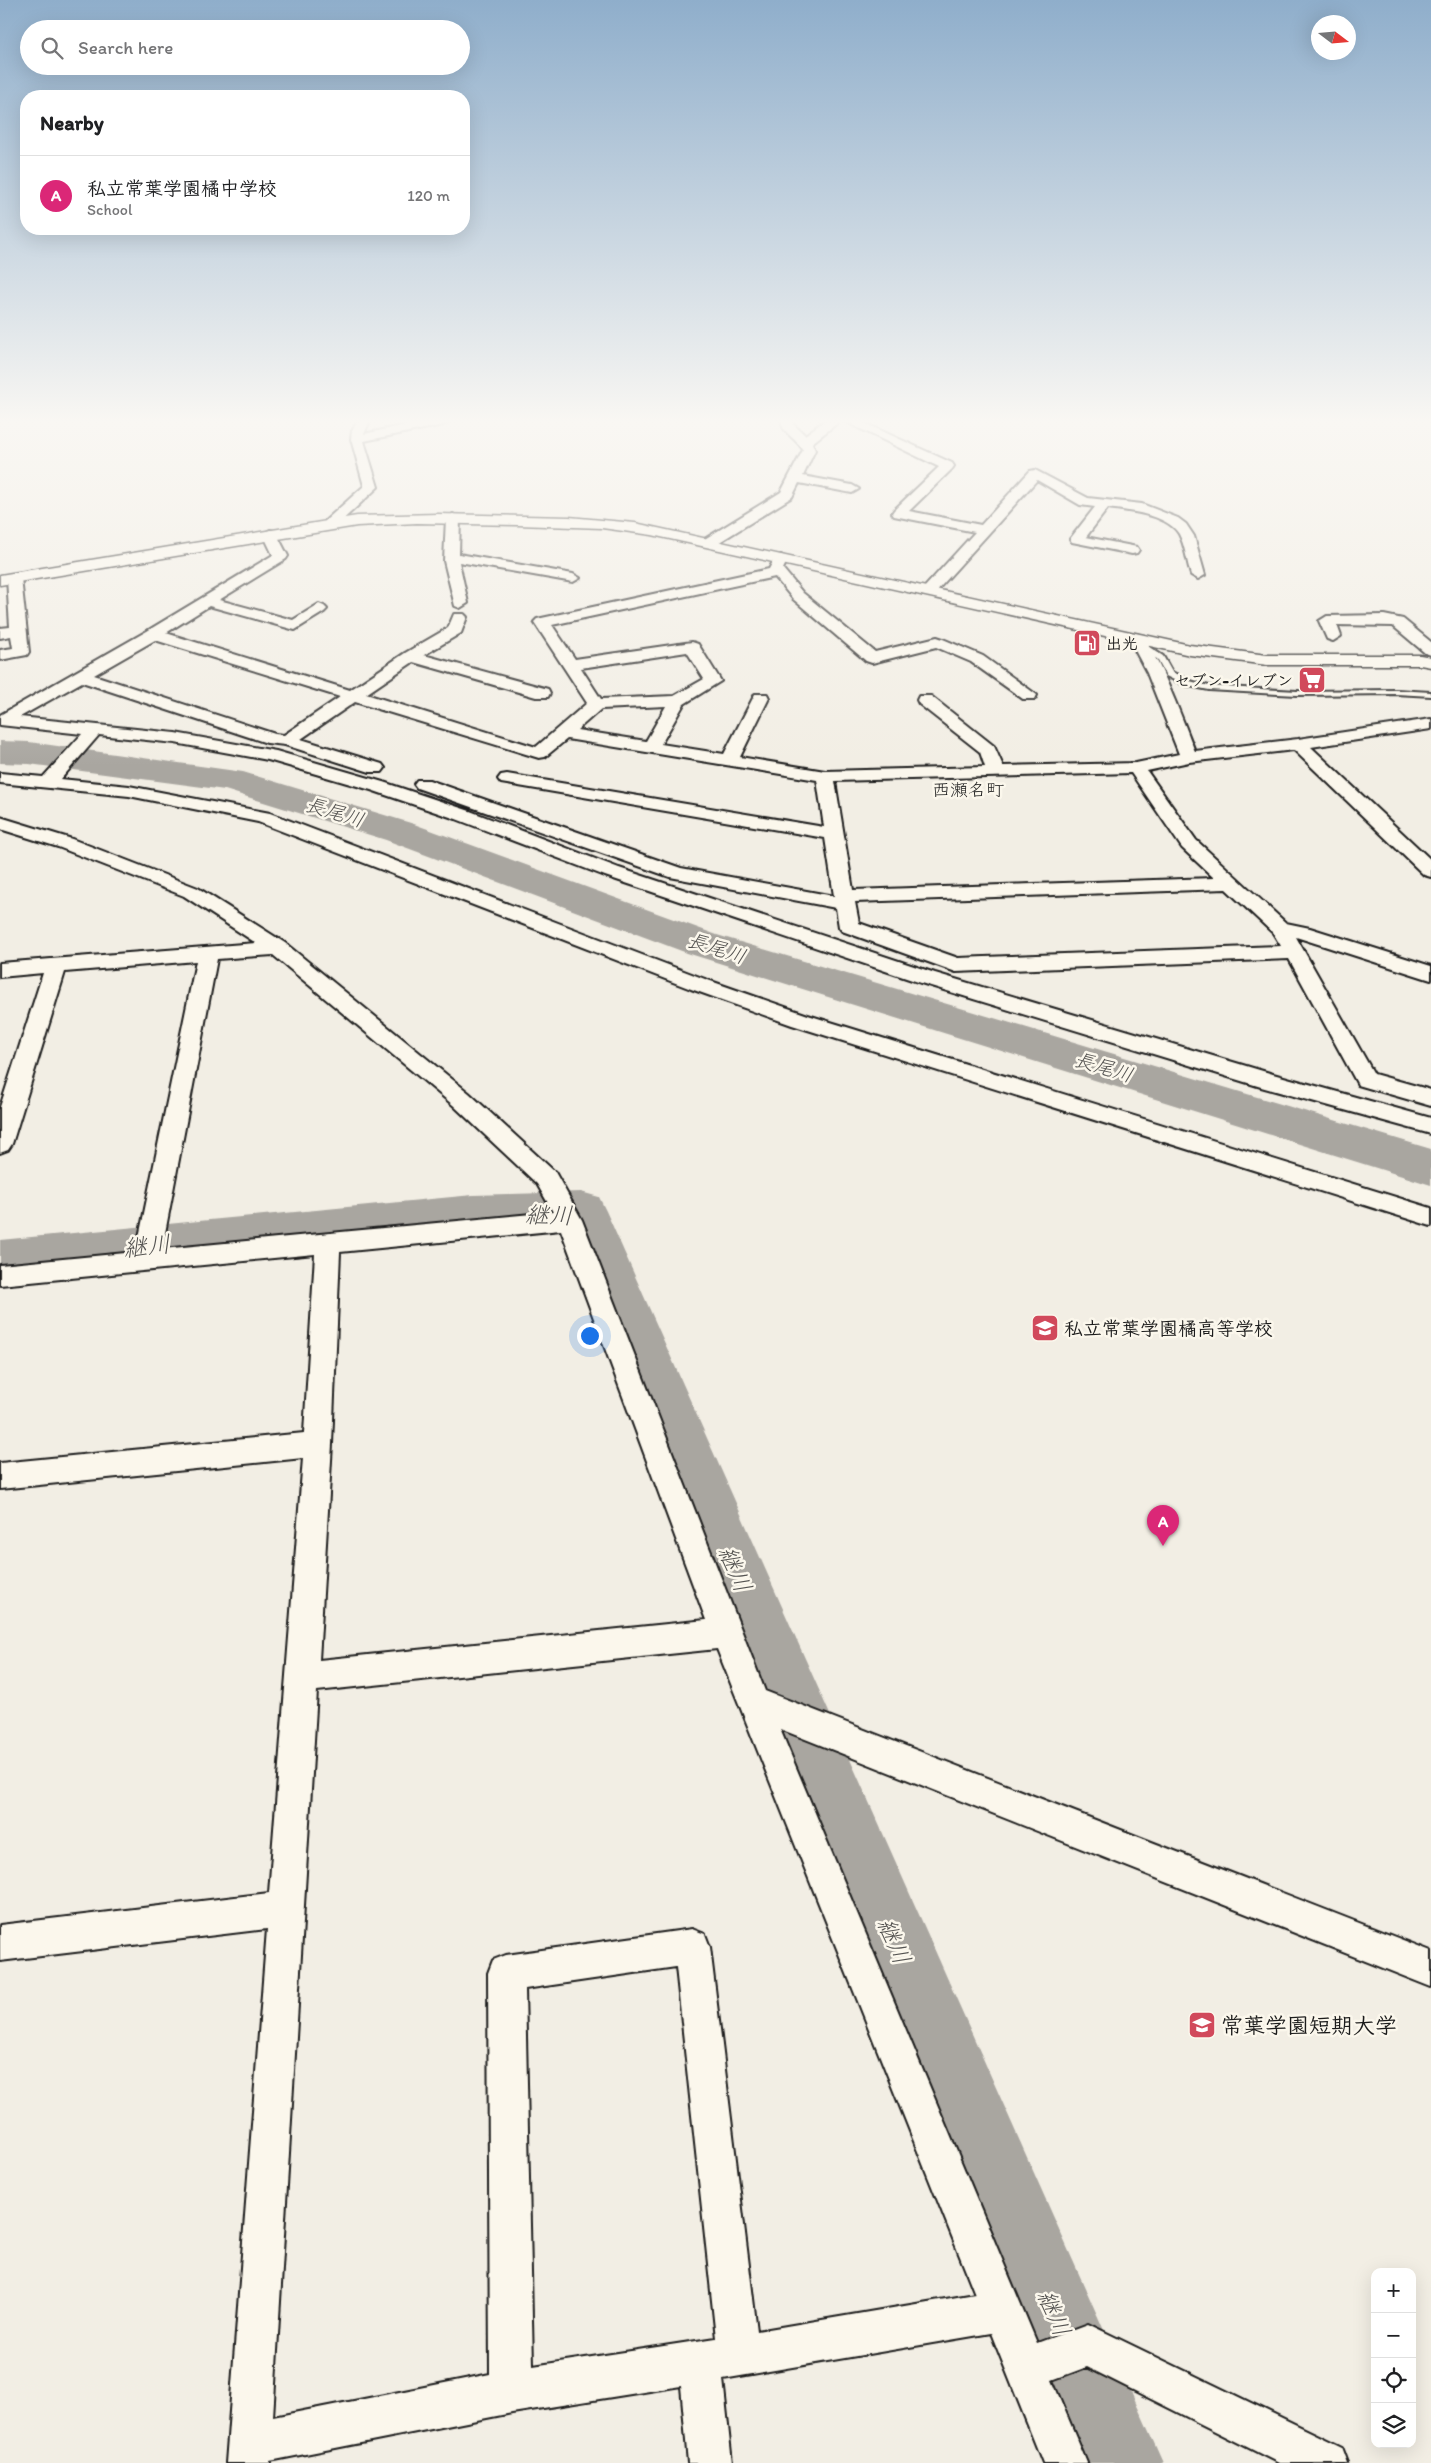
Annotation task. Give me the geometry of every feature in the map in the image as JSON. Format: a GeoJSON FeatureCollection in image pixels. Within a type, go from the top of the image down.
{"type":"FeatureCollection","features":[{"type":"Feature","properties":{"kind":"street"},"geometry":{"type":"LineString","coordinates":[[0,655],[21,652],[7,579],[259,536]]}},
{"type":"Feature","properties":{"kind":"street"},"geometry":{"type":"LineString","coordinates":[[2,720],[81,676],[281,556],[271,536]]}},
{"type":"Feature","properties":{"kind":"street"},"geometry":{"type":"LineString","coordinates":[[288,740],[411,656],[455,630],[459,610],[452,557],[453,536]]}},
{"type":"Feature","properties":{"kind":"street"},"geometry":{"type":"LineString","coordinates":[[680,536],[708,542],[780,566],[928,592],[1138,642],[1267,660],[1413,660],[1431,662]]}},
{"type":"Feature","properties":{"kind":"street"},"geometry":{"type":"LineString","coordinates":[[708,542],[718,536]]}},
{"type":"Feature","properties":{"kind":"street"},"geometry":{"type":"LineString","coordinates":[[928,592],[980,536]]}},
{"type":"Feature","properties":{"kind":"street"},"geometry":{"type":"LineString","coordinates":[[1079,536],[1077,538],[1132,550]]}},
{"type":"Feature","properties":{"kind":"street"},"geometry":{"type":"LineString","coordinates":[[1186,536],[1198,575]]}},
{"type":"Feature","properties":{"kind":"street"},"geometry":{"type":"LineString","coordinates":[[452,557],[573,578]]}},
{"type":"Feature","properties":{"kind":"street"},"geometry":{"type":"LineString","coordinates":[[596,704],[542,622],[598,612],[780,566]]}},
{"type":"Feature","properties":{"kind":"street"},"geometry":{"type":"LineString","coordinates":[[780,566],[798,596],[872,658],[937,642],[977,659],[1028,695]]}},
{"type":"Feature","properties":{"kind":"street"},"geometry":{"type":"LineString","coordinates":[[206,601],[294,625],[319,609]]}},
{"type":"Feature","properties":{"kind":"street"},"geometry":{"type":"LineString","coordinates":[[1333,636],[1327,621],[1384,620],[1398,622],[1431,650]]}},
{"type":"Feature","properties":{"kind":"street"},"geometry":{"type":"LineString","coordinates":[[0,633],[18,630]]}},
{"type":"Feature","properties":{"kind":"street"},"geometry":{"type":"LineString","coordinates":[[152,634],[539,753]]}},
{"type":"Feature","properties":{"kind":"street"},"geometry":{"type":"LineString","coordinates":[[1138,642],[1155,672],[1189,757]]}},
{"type":"Feature","properties":{"kind":"street"},"geometry":{"type":"LineString","coordinates":[[479,802],[564,733],[596,704],[677,701],[713,681],[692,647],[570,665]]}},
{"type":"Feature","properties":{"kind":"street"},"geometry":{"type":"LineString","coordinates":[[411,656],[542,693]]}},
{"type":"Feature","properties":{"kind":"street"},"geometry":{"type":"LineString","coordinates":[[81,676],[273,739],[288,740],[479,802],[677,872],[846,900],[1229,883]]}},
{"type":"Feature","properties":{"kind":"street"},"geometry":{"type":"LineString","coordinates":[[730,760],[761,698]]}},
{"type":"Feature","properties":{"kind":"street"},"geometry":{"type":"LineString","coordinates":[[925,700],[988,750],[995,770]]}},
{"type":"Feature","properties":{"kind":"street"},"geometry":{"type":"LineString","coordinates":[[650,747],[677,701]]}},
{"type":"Feature","properties":{"kind":"street"},"geometry":{"type":"LineString","coordinates":[[2,720],[175,738],[270,754],[377,786],[463,815],[612,872],[918,975],[1269,1081],[1431,1126]]}},
{"type":"Feature","properties":{"kind":"street"},"geometry":{"type":"LineString","coordinates":[[564,733],[825,776],[995,770],[1136,768],[1189,757],[1298,744],[1431,724]]}},
{"type":"Feature","properties":{"kind":"street"},"geometry":{"type":"LineString","coordinates":[[49,781],[94,730]]}},
{"type":"Feature","properties":{"kind":"street"},"geometry":{"type":"LineString","coordinates":[[1298,744],[1431,871]]}},
{"type":"Feature","properties":{"kind":"street"},"geometry":{"type":"LineString","coordinates":[[1136,768],[1189,844],[1280,929],[1296,952],[1366,1079],[1431,1098]]}},
{"type":"Feature","properties":{"kind":"street"},"geometry":{"type":"LineString","coordinates":[[825,776],[849,927],[956,965],[1296,952]]}},
{"type":"Feature","properties":{"kind":"street"},"geometry":{"type":"LineString","coordinates":[[0,778],[49,781],[129,791],[263,817],[698,984],[763,1007],[1431,1217]]}},
{"type":"Feature","properties":{"kind":"street"},"geometry":{"type":"LineString","coordinates":[[507,779],[834,834]]}},
{"type":"Feature","properties":{"kind":"street"},"geometry":{"type":"LineString","coordinates":[[0,823],[65,843],[191,892],[278,948],[468,1106],[546,1178],[570,1220],[753,1702],[1065,2463]]}},
{"type":"Feature","properties":{"kind":"street"},"geometry":{"type":"LineString","coordinates":[[1280,929],[1303,932],[1431,973]]}},
{"type":"Feature","properties":{"kind":"street"},"geometry":{"type":"LineString","coordinates":[[0,970],[278,948]]}},
{"type":"Feature","properties":{"kind":"street"},"geometry":{"type":"LineString","coordinates":[[147,1260],[208,953]]}},
{"type":"Feature","properties":{"kind":"street"},"geometry":{"type":"LineString","coordinates":[[0,1144],[56,966]]}},
{"type":"Feature","properties":{"kind":"street"},"geometry":{"type":"LineString","coordinates":[[0,1275],[570,1220]]}},
{"type":"Feature","properties":{"kind":"street"},"geometry":{"type":"LineString","coordinates":[[328,1243],[318,1444],[249,2453],[512,2391],[719,2359],[1003,2310]]}},
{"type":"Feature","properties":{"kind":"street"},"geometry":{"type":"LineString","coordinates":[[0,1476],[318,1444]]}},
{"type":"Feature","properties":{"kind":"street"},"geometry":{"type":"LineString","coordinates":[[302,1677],[727,1633]]}},
{"type":"Feature","properties":{"kind":"street"},"geometry":{"type":"LineString","coordinates":[[753,1702],[1431,1969]]}},
{"type":"Feature","properties":{"kind":"street"},"geometry":{"type":"LineString","coordinates":[[0,1943],[285,1909]]}},
{"type":"Feature","properties":{"kind":"street"},"geometry":{"type":"LineString","coordinates":[[512,2391],[506,1973],[692,1947],[719,2359],[710,2463]]}},
{"type":"Feature","properties":{"kind":"street"},"geometry":{"type":"LineString","coordinates":[[1027,2368],[1088,2345],[1326,2463]]}},
{"type":"Feature","properties":{"kind":"lane"},"geometry":{"type":"LineString","coordinates":[[1138,642],[1160,658],[1169,674],[1186,683],[1209,688],[1297,693],[1396,692],[1431,694]]}},
{"type":"Feature","properties":{"kind":"waterway","name":"長尾川"},"geometry":{"type":"LineString","coordinates":[[0,752],[29,753],[230,780],[400,832],[702,944],[1431,1167]]}},
{"type":"Feature","properties":{"kind":"waterway","name":"継川"},"geometry":{"type":"LineString","coordinates":[[0,1260],[473,1214],[581,1211],[1118,2463]]}},
{"type":"Feature","properties":{"kind":"place","name":"出光"},"geometry":{"type":"Point","coordinates":[1087,643]}},
{"type":"Feature","properties":{"kind":"place","name":"セブン-イレブン"},"geometry":{"type":"Point","coordinates":[1312,680]}},
{"type":"Feature","properties":{"kind":"place","name":"私立常葉学園橘高等学校"},"geometry":{"type":"Point","coordinates":[1045,1328]}},
{"type":"Feature","properties":{"kind":"place","name":"私立常葉学園橘中学校"},"geometry":{"type":"Point","coordinates":[1163,1546]}},
{"type":"Feature","properties":{"kind":"place","name":"常葉学園短期大学"},"geometry":{"type":"Point","coordinates":[1202,2025]}},
{"type":"Feature","properties":{"kind":"district","name":"西瀬名町"},"geometry":{"type":"Point","coordinates":[968,790]}}]}
